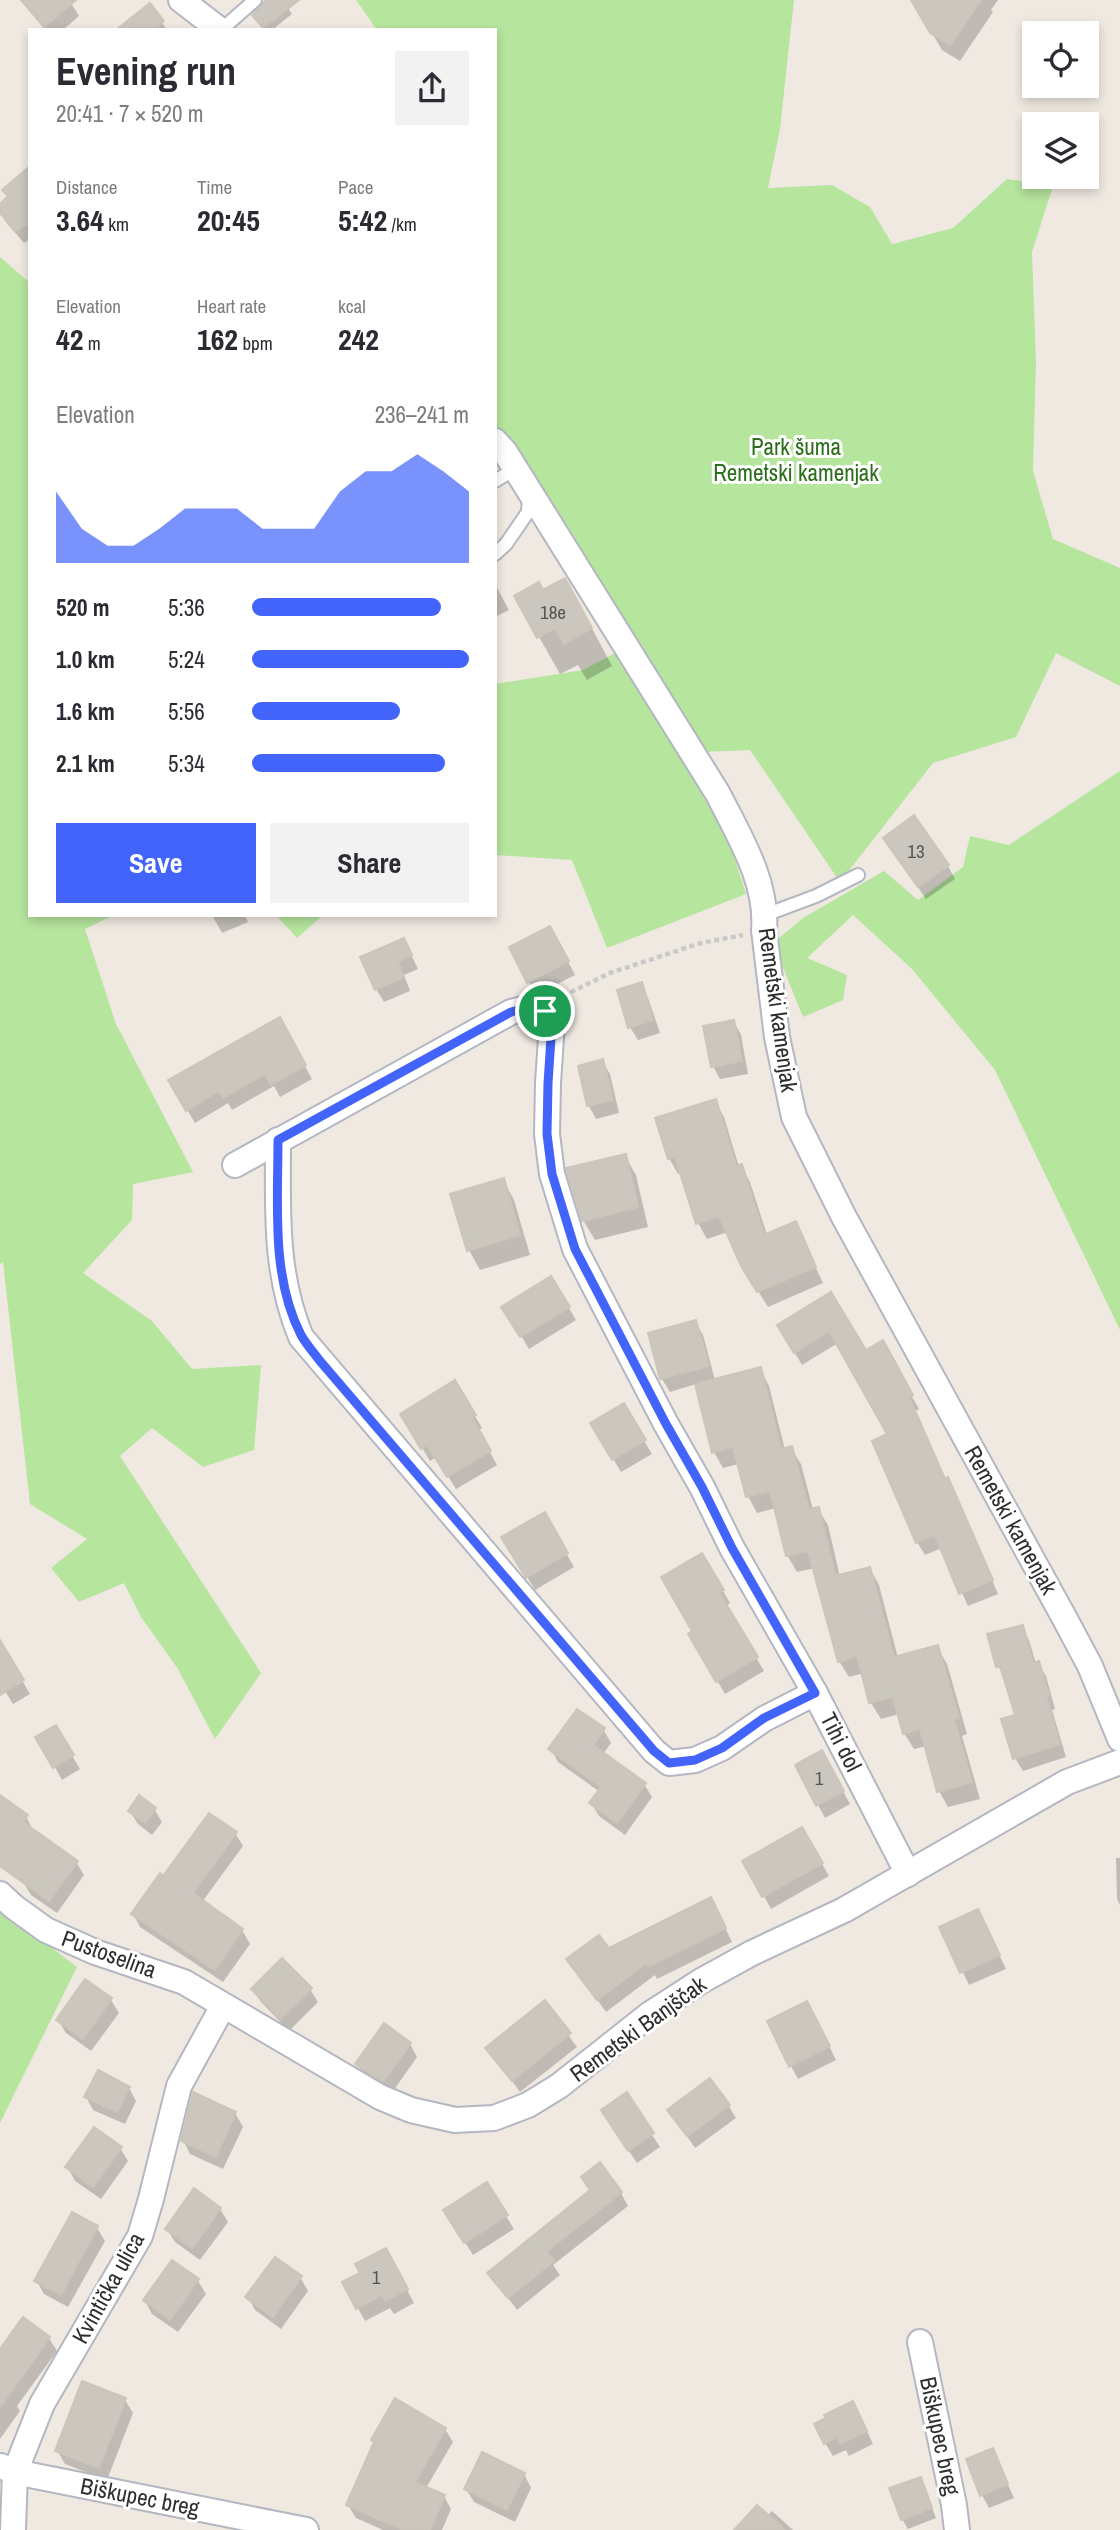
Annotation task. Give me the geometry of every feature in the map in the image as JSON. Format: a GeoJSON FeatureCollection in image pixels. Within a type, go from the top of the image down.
{"type":"FeatureCollection","features":[{"type":"Feature","properties":{"kind":"street"},"geometry":{"type":"LineString","coordinates":[[181,0],[212,27]]}},
{"type":"Feature","properties":{"kind":"street","name":"Remetski kamenjak"},"geometry":{"type":"LineString","coordinates":[[497,448],[505,475],[529,492],[718,794],[742,842],[757,880],[765,923],[777,1037],[794,1117],[844,1217],[1090,1666],[1120,1739]]}},
{"type":"Feature","properties":{"kind":"street"},"geometry":{"type":"LineString","coordinates":[[235,1165],[511,1012],[533,1006],[545,1011]]}},
{"type":"Feature","properties":{"kind":"street","name":"Tihi dol"},"geometry":{"type":"LineString","coordinates":[[545,1011],[552,1023],[547,1134],[552,1174],[575,1249],[732,1548],[815,1693],[908,1874]]}},
{"type":"Feature","properties":{"kind":"street"},"geometry":{"type":"LineString","coordinates":[[278,1140],[278,1230],[282,1278],[290,1308],[302,1336],[654,1751],[669,1763],[695,1760],[722,1748],[764,1718],[815,1693]]}},
{"type":"Feature","properties":{"kind":"street","name":"Remetski Banjščak"},"geometry":{"type":"LineString","coordinates":[[223,2006],[380,2097],[411,2110],[455,2120],[494,2118],[528,2105],[559,2086],[650,2014],[701,1981],[752,1953],[844,1910],[1067,1782],[1120,1762]]}},
{"type":"Feature","properties":{"kind":"street","name":"Pustoselina"},"geometry":{"type":"LineString","coordinates":[[0,1894],[46,1930],[95,1952],[184,1982],[223,2006]]}},
{"type":"Feature","properties":{"kind":"street","name":"Kvintička ulica"},"geometry":{"type":"LineString","coordinates":[[13,2530],[7,2469],[139,2236],[179,2086],[223,2006]]}},
{"type":"Feature","properties":{"kind":"street","name":"Biškupec breg"},"geometry":{"type":"LineString","coordinates":[[920,2342],[957,2530]]}},
{"type":"Feature","properties":{"kind":"street","name":"Biškupec breg"},"geometry":{"type":"LineString","coordinates":[[7,2469],[306,2530]]}},
{"type":"Feature","properties":{"kind":"lane"},"geometry":{"type":"LineString","coordinates":[[212,27],[255,0]]}},
{"type":"Feature","properties":{"kind":"lane"},"geometry":{"type":"LineString","coordinates":[[497,552],[506,544],[528,512],[529,492]]}},
{"type":"Feature","properties":{"kind":"lane"},"geometry":{"type":"LineString","coordinates":[[765,923],[858,876]]}},
{"type":"Feature","properties":{"kind":"path"},"geometry":{"type":"LineString","coordinates":[[545,1011],[567,993],[610,973],[765,923]]}},
{"type":"Feature","properties":{"kind":"green space","name":"Park šuma Remetski kamenjak"},"geometry":{"type":"Polygon","coordinates":[[[356,0],[794,0],[780,129],[768,188],[832,185],[870,207],[892,244],[953,228],[1007,179],[1022,181],[1022,189],[1052,189],[1032,252],[1036,360],[1033,471],[1053,539],[1120,568],[1120,686],[1056,653],[1016,737],[933,763],[840,882],[750,750],[679,753],[730,844],[746,894],[607,948],[572,860],[497,855],[497,684],[583,670],[634,643],[497,434],[497,28],[376,28],[356,0]]]}},
{"type":"Feature","properties":{"kind":"green space"},"geometry":{"type":"Polygon","coordinates":[[[0,257],[28,281],[28,917],[110,917],[85,929],[116,1024],[193,1172],[133,1184],[132,1220],[83,1273],[152,1321],[192,1369],[261,1365],[254,1450],[203,1467],[152,1428],[120,1456],[261,1673],[215,1739],[178,1669],[141,1617],[124,1583],[79,1602],[51,1568],[87,1539],[30,1504],[3,1262],[0,1264],[0,257]]]}},
{"type":"Feature","properties":{"kind":"green space"},"geometry":{"type":"Polygon","coordinates":[[[1120,771],[1120,1330],[995,1070],[912,969],[853,915],[807,958],[847,975],[843,1000],[803,1017],[773,943],[803,918],[884,871],[918,900],[963,867],[970,836],[1009,845],[1120,771]]]}},
{"type":"Feature","properties":{"kind":"green space"},"geometry":{"type":"Polygon","coordinates":[[[278,917],[321,917],[297,938],[278,917]]]}},
{"type":"Feature","properties":{"kind":"green space"},"geometry":{"type":"Polygon","coordinates":[[[0,1908],[77,1967],[0,2123],[0,1908]]]}},
{"type":"Feature","properties":{"kind":"building"},"geometry":{"type":"Polygon","coordinates":[[[21,0],[76,0],[44,27],[21,0]]]}},
{"type":"Feature","properties":{"kind":"building"},"geometry":{"type":"Polygon","coordinates":[[[266,0],[299,0],[263,28],[252,15],[266,0]]]}},
{"type":"Feature","properties":{"kind":"building"},"geometry":{"type":"Polygon","coordinates":[[[911,0],[981,0],[950,45],[930,33],[911,0]]]}},
{"type":"Feature","properties":{"kind":"building"},"geometry":{"type":"Polygon","coordinates":[[[150,3],[164,21],[156,28],[119,28],[150,3]]]}},
{"type":"Feature","properties":{"kind":"building"},"geometry":{"type":"Polygon","coordinates":[[[28,168],[28,223],[16,231],[0,213],[0,204],[8,196],[2,190],[28,168]]]}},
{"type":"Feature","properties":{"kind":"building"},"geometry":{"type":"Polygon","coordinates":[[[565,578],[592,628],[564,644],[555,628],[537,638],[514,596],[539,582],[543,590],[565,578]]]}},
{"type":"Feature","properties":{"kind":"building"},"geometry":{"type":"Polygon","coordinates":[[[914,815],[949,865],[918,887],[883,838],[914,815]]]}},
{"type":"Feature","properties":{"kind":"building"},"geometry":{"type":"Polygon","coordinates":[[[550,926],[569,961],[527,983],[509,947],[550,926]]]}},
{"type":"Feature","properties":{"kind":"building"},"geometry":{"type":"Polygon","coordinates":[[[404,938],[412,955],[398,962],[404,977],[375,990],[360,957],[404,938]]]}},
{"type":"Feature","properties":{"kind":"building"},"geometry":{"type":"Polygon","coordinates":[[[642,982],[653,1020],[628,1028],[617,990],[642,982]]]}},
{"type":"Feature","properties":{"kind":"building"},"geometry":{"type":"Polygon","coordinates":[[[280,1017],[306,1065],[271,1085],[265,1074],[223,1098],[219,1091],[186,1111],[168,1080],[280,1017]]]}},
{"type":"Feature","properties":{"kind":"building"},"geometry":{"type":"Polygon","coordinates":[[[734,1020],[742,1061],[711,1067],[703,1026],[734,1020]]]}},
{"type":"Feature","properties":{"kind":"building"},"geometry":{"type":"Polygon","coordinates":[[[603,1059],[613,1100],[587,1106],[578,1066],[603,1059]]]}},
{"type":"Feature","properties":{"kind":"building"},"geometry":{"type":"Polygon","coordinates":[[[716,1099],[736,1166],[742,1164],[764,1235],[796,1221],[816,1267],[757,1292],[741,1266],[719,1216],[696,1224],[675,1157],[668,1159],[655,1118],[716,1099]]]}},
{"type":"Feature","properties":{"kind":"building"},"geometry":{"type":"Polygon","coordinates":[[[626,1154],[638,1207],[582,1221],[566,1168],[626,1154]]]}},
{"type":"Feature","properties":{"kind":"building"},"geometry":{"type":"Polygon","coordinates":[[[504,1178],[520,1235],[467,1251],[450,1194],[504,1178]]]}},
{"type":"Feature","properties":{"kind":"building"},"geometry":{"type":"Polygon","coordinates":[[[551,1276],[570,1307],[520,1337],[501,1307],[551,1276]]]}},
{"type":"Feature","properties":{"kind":"building"},"geometry":{"type":"Polygon","coordinates":[[[831,1292],[866,1350],[883,1340],[913,1395],[909,1397],[993,1580],[959,1594],[935,1535],[916,1543],[872,1441],[887,1434],[829,1331],[794,1353],[777,1325],[831,1292]]]}},
{"type":"Feature","properties":{"kind":"building"},"geometry":{"type":"Polygon","coordinates":[[[696,1320],[709,1366],[660,1379],[648,1333],[696,1320]]]}},
{"type":"Feature","properties":{"kind":"building"},"geometry":{"type":"Polygon","coordinates":[[[761,1367],[781,1449],[792,1446],[809,1509],[819,1507],[835,1576],[870,1567],[894,1657],[938,1645],[959,1718],[954,1719],[972,1782],[937,1792],[920,1729],[903,1734],[893,1697],[869,1703],[857,1656],[838,1662],[808,1551],[786,1556],[770,1491],[746,1497],[733,1447],[712,1453],[695,1384],[761,1367]]]}},
{"type":"Feature","properties":{"kind":"building"},"geometry":{"type":"Polygon","coordinates":[[[455,1380],[476,1415],[472,1417],[491,1451],[447,1477],[427,1445],[421,1449],[400,1414],[455,1380]]]}},
{"type":"Feature","properties":{"kind":"building"},"geometry":{"type":"Polygon","coordinates":[[[624,1403],[646,1440],[612,1460],[590,1423],[624,1403]]]}},
{"type":"Feature","properties":{"kind":"building"},"geometry":{"type":"Polygon","coordinates":[[[545,1512],[568,1553],[526,1578],[501,1537],[545,1512]]]}},
{"type":"Feature","properties":{"kind":"building"},"geometry":{"type":"Polygon","coordinates":[[[702,1553],[724,1590],[719,1592],[758,1657],[716,1682],[688,1634],[692,1631],[661,1577],[702,1553]]]}},
{"type":"Feature","properties":{"kind":"building"},"geometry":{"type":"Polygon","coordinates":[[[1023,1625],[1033,1663],[1039,1661],[1060,1744],[1013,1759],[1001,1719],[1015,1715],[1000,1666],[996,1667],[987,1634],[1023,1625]]]}},
{"type":"Feature","properties":{"kind":"building"},"geometry":{"type":"Polygon","coordinates":[[[0,1640],[24,1680],[0,1695],[0,1640]]]}},
{"type":"Feature","properties":{"kind":"building"},"geometry":{"type":"Polygon","coordinates":[[[577,1709],[605,1728],[593,1745],[646,1783],[617,1823],[589,1803],[601,1787],[548,1749],[577,1709]]]}},
{"type":"Feature","properties":{"kind":"building"},"geometry":{"type":"Polygon","coordinates":[[[56,1725],[74,1755],[53,1768],[35,1737],[56,1725]]]}},
{"type":"Feature","properties":{"kind":"building"},"geometry":{"type":"Polygon","coordinates":[[[822,1750],[844,1791],[816,1806],[795,1765],[822,1750]]]}},
{"type":"Feature","properties":{"kind":"building"},"geometry":{"type":"Polygon","coordinates":[[[0,1795],[28,1815],[23,1822],[78,1861],[49,1901],[0,1866],[0,1795]]]}},
{"type":"Feature","properties":{"kind":"building"},"geometry":{"type":"Polygon","coordinates":[[[139,1795],[156,1808],[145,1823],[128,1811],[139,1795]]]}},
{"type":"Feature","properties":{"kind":"building"},"geometry":{"type":"Polygon","coordinates":[[[209,1813],[237,1832],[193,1893],[243,1929],[215,1970],[131,1914],[160,1873],[163,1876],[209,1813]]]}},
{"type":"Feature","properties":{"kind":"building"},"geometry":{"type":"Polygon","coordinates":[[[802,1827],[823,1863],[762,1897],[742,1861],[802,1827]]]}},
{"type":"Feature","properties":{"kind":"building"},"geometry":{"type":"Polygon","coordinates":[[[711,1897],[726,1928],[648,1967],[646,1963],[597,2000],[566,1959],[599,1935],[609,1948],[711,1897]]]}},
{"type":"Feature","properties":{"kind":"building"},"geometry":{"type":"Polygon","coordinates":[[[978,1909],[1000,1955],[960,1973],[939,1927],[978,1909]]]}},
{"type":"Feature","properties":{"kind":"building"},"geometry":{"type":"Polygon","coordinates":[[[282,1958],[312,1988],[280,2019],[251,1989],[282,1958]]]}},
{"type":"Feature","properties":{"kind":"building"},"geometry":{"type":"Polygon","coordinates":[[[85,1979],[112,1998],[83,2039],[56,2020],[85,1979]]]}},
{"type":"Feature","properties":{"kind":"building"},"geometry":{"type":"Polygon","coordinates":[[[545,2000],[571,2033],[512,2081],[485,2048],[545,2000]]]}},
{"type":"Feature","properties":{"kind":"building"},"geometry":{"type":"Polygon","coordinates":[[[807,2001],[830,2046],[789,2067],[767,2021],[807,2001]]]}},
{"type":"Feature","properties":{"kind":"building"},"geometry":{"type":"Polygon","coordinates":[[[384,2023],[411,2043],[383,2082],[355,2064],[384,2023]]]}},
{"type":"Feature","properties":{"kind":"building"},"geometry":{"type":"Polygon","coordinates":[[[98,2070],[130,2087],[117,2112],[84,2097],[98,2070]]]}},
{"type":"Feature","properties":{"kind":"building"},"geometry":{"type":"Polygon","coordinates":[[[710,2078],[730,2105],[687,2136],[667,2110],[710,2078]]]}},
{"type":"Feature","properties":{"kind":"building"},"geometry":{"type":"Polygon","coordinates":[[[193,2092],[236,2112],[216,2157],[181,2141],[193,2092]]]}},
{"type":"Feature","properties":{"kind":"building"},"geometry":{"type":"Polygon","coordinates":[[[627,2092],[654,2133],[628,2151],[601,2110],[627,2092]]]}},
{"type":"Feature","properties":{"kind":"building"},"geometry":{"type":"Polygon","coordinates":[[[94,2127],[122,2147],[93,2187],[65,2167],[94,2127]]]}},
{"type":"Feature","properties":{"kind":"building"},"geometry":{"type":"Polygon","coordinates":[[[600,2162],[622,2192],[546,2252],[554,2261],[508,2298],[487,2273],[590,2190],[581,2177],[600,2162]]]}},
{"type":"Feature","properties":{"kind":"building"},"geometry":{"type":"Polygon","coordinates":[[[487,2182],[508,2215],[464,2243],[443,2210],[487,2182]]]}},
{"type":"Feature","properties":{"kind":"building"},"geometry":{"type":"Polygon","coordinates":[[[194,2188],[221,2208],[192,2248],[165,2229],[194,2188]]]}},
{"type":"Feature","properties":{"kind":"building"},"geometry":{"type":"Polygon","coordinates":[[[72,2212],[98,2226],[61,2295],[34,2281],[72,2212]]]}},
{"type":"Feature","properties":{"kind":"building"},"geometry":{"type":"Polygon","coordinates":[[[386,2248],[408,2289],[385,2301],[382,2295],[356,2309],[342,2282],[360,2273],[355,2264],[386,2248]]]}},
{"type":"Feature","properties":{"kind":"building"},"geometry":{"type":"Polygon","coordinates":[[[275,2257],[302,2276],[273,2317],[245,2297],[275,2257]]]}},
{"type":"Feature","properties":{"kind":"building"},"geometry":{"type":"Polygon","coordinates":[[[172,2260],[199,2279],[170,2320],[143,2300],[172,2260]]]}},
{"type":"Feature","properties":{"kind":"building"},"geometry":{"type":"Polygon","coordinates":[[[23,2317],[50,2337],[0,2407],[0,2349],[23,2317]]]}},
{"type":"Feature","properties":{"kind":"building"},"geometry":{"type":"Polygon","coordinates":[[[82,2381],[126,2398],[99,2468],[55,2451],[82,2381]]]}},
{"type":"Feature","properties":{"kind":"building"},"geometry":{"type":"Polygon","coordinates":[[[395,2398],[446,2428],[415,2482],[445,2495],[430,2530],[403,2530],[346,2505],[374,2442],[371,2440],[395,2398]]]}},
{"type":"Feature","properties":{"kind":"building"},"geometry":{"type":"Polygon","coordinates":[[[853,2401],[867,2431],[840,2444],[837,2437],[824,2444],[814,2424],[826,2418],[824,2415],[853,2401]]]}},
{"type":"Feature","properties":{"kind":"building"},"geometry":{"type":"Polygon","coordinates":[[[993,2448],[1008,2484],[980,2496],[966,2459],[993,2448]]]}},
{"type":"Feature","properties":{"kind":"building"},"geometry":{"type":"Polygon","coordinates":[[[482,2452],[525,2473],[507,2510],[464,2489],[482,2452]]]}},
{"type":"Feature","properties":{"kind":"building"},"geometry":{"type":"Polygon","coordinates":[[[921,2477],[932,2508],[901,2520],[889,2488],[921,2477]]]}},
{"type":"Feature","properties":{"kind":"building"},"geometry":{"type":"Polygon","coordinates":[[[757,2505],[785,2530],[734,2530],[757,2505]]]}},
{"type":"Feature","properties":{"kind":"route"},"geometry":{"type":"LineString","coordinates":[[533,1006],[545,1011],[552,1023],[547,1134],[552,1174],[575,1249],[732,1548],[815,1693],[764,1718],[722,1748],[695,1760],[669,1763],[654,1751],[320,1361],[302,1336],[290,1308],[282,1278],[278,1230],[278,1140],[511,1012],[533,1006]]}}]}
